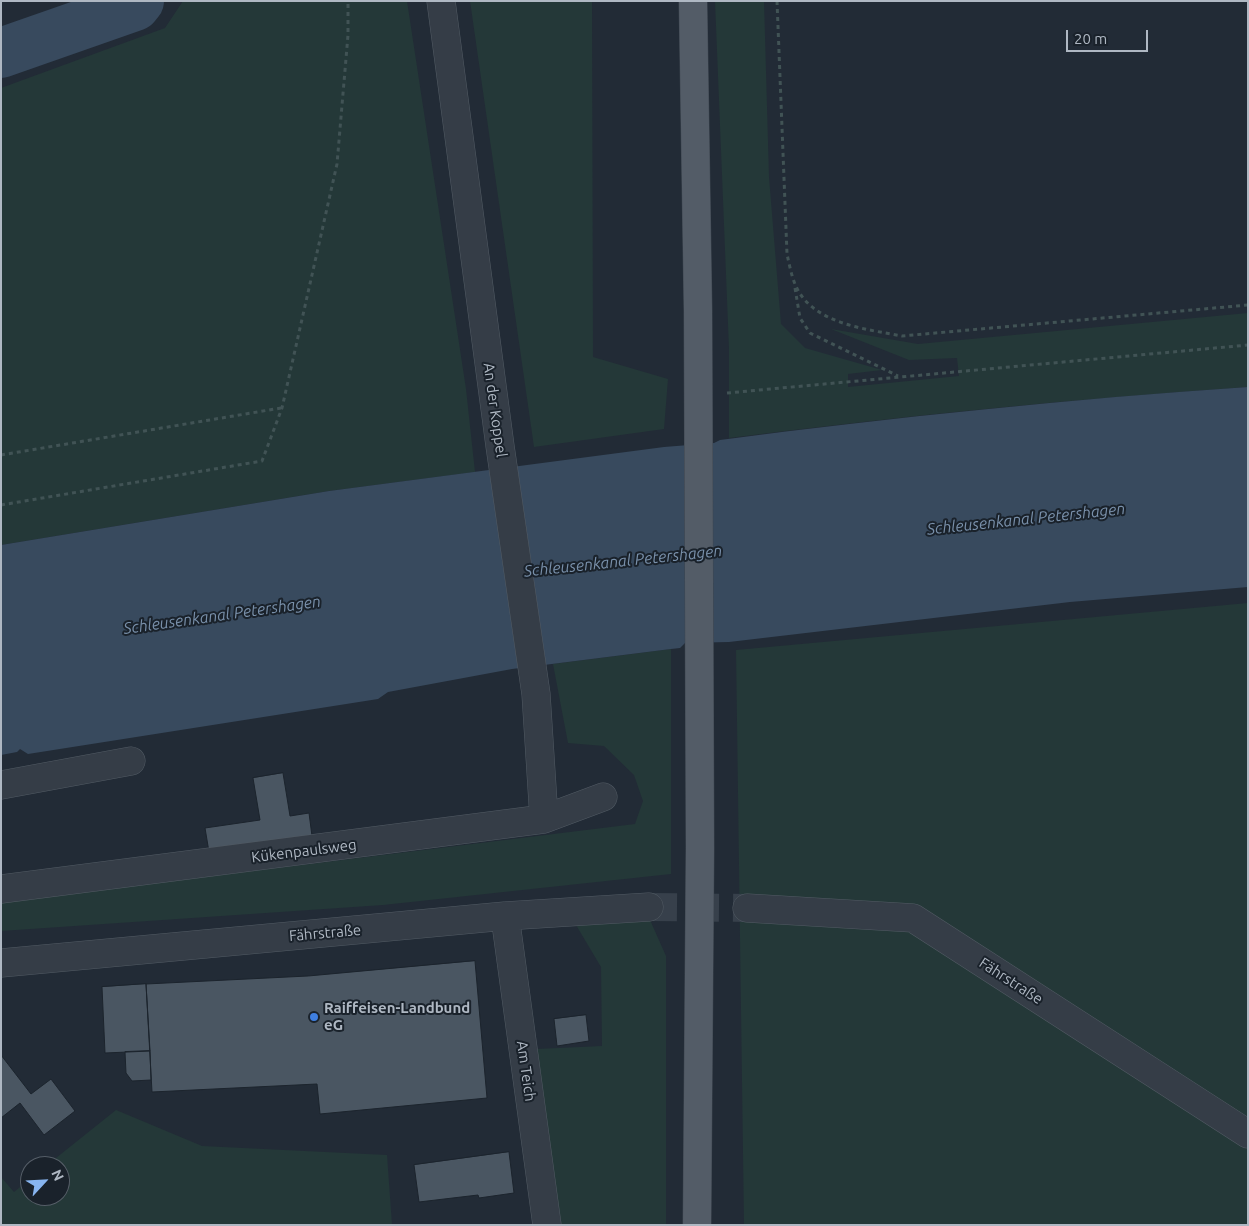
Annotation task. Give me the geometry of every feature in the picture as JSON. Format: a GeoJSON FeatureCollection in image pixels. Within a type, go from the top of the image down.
{"type":"FeatureCollection","features":[{"type":"Feature","properties":{"kind":"main road"},"geometry":{"type":"LineString","coordinates":[[693,1],[698,338],[700,752],[697,1225]]}},
{"type":"Feature","properties":{"kind":"street","name":"An der Koppel"},"geometry":{"type":"LineString","coordinates":[[441,1],[500,446],[536,694],[544,819]]}},
{"type":"Feature","properties":{"kind":"street"},"geometry":{"type":"LineString","coordinates":[[1,785],[130,762]]}},
{"type":"Feature","properties":{"kind":"street","name":"Kükenpaulsweg"},"geometry":{"type":"LineString","coordinates":[[1,889],[544,819],[602,797]]}},
{"type":"Feature","properties":{"kind":"street","name":"Fährstraße"},"geometry":{"type":"LineString","coordinates":[[1,963],[505,916],[649,907]]}},
{"type":"Feature","properties":{"kind":"street","name":"Fährstraße"},"geometry":{"type":"LineString","coordinates":[[747,908],[913,918],[1248,1134]]}},
{"type":"Feature","properties":{"kind":"street","name":"Am Teich"},"geometry":{"type":"LineString","coordinates":[[505,916],[547,1225]]}},
{"type":"Feature","properties":{"kind":"path"},"geometry":{"type":"LineString","coordinates":[[1,505],[262,460],[282,408],[337,164],[348,36],[348,1]]}},
{"type":"Feature","properties":{"kind":"path"},"geometry":{"type":"LineString","coordinates":[[777,1],[787,254],[795,285],[800,318],[810,333],[899,376]]}},
{"type":"Feature","properties":{"kind":"path"},"geometry":{"type":"LineString","coordinates":[[795,285],[806,302],[830,318],[863,328],[902,336],[1248,305]]}},
{"type":"Feature","properties":{"kind":"path"},"geometry":{"type":"LineString","coordinates":[[727,392],[1248,345]]}},
{"type":"Feature","properties":{"kind":"path"},"geometry":{"type":"LineString","coordinates":[[1,455],[282,408]]}},
{"type":"Feature","properties":{"kind":"green space"},"geometry":{"type":"Polygon","coordinates":[[[183,1],[407,1],[466,389],[475,472],[329,491],[1,545],[1,88],[165,28],[183,1]]]}},
{"type":"Feature","properties":{"kind":"green space"},"geometry":{"type":"Polygon","coordinates":[[[470,1],[592,1],[593,357],[668,379],[664,429],[534,447],[470,1]]]}},
{"type":"Feature","properties":{"kind":"green space"},"geometry":{"type":"Polygon","coordinates":[[[715,1],[764,1],[769,177],[781,324],[805,348],[882,370],[848,374],[848,387],[959,376],[957,358],[909,360],[831,329],[918,344],[1248,313],[1248,387],[988,409],[729,438],[729,349],[715,1]]]}},
{"type":"Feature","properties":{"kind":"green space"},"geometry":{"type":"Polygon","coordinates":[[[1248,603],[1248,1225],[744,1225],[736,650],[1248,603]]]}},
{"type":"Feature","properties":{"kind":"green space"},"geometry":{"type":"Polygon","coordinates":[[[671,649],[671,874],[383,905],[1,931],[1,902],[635,824],[643,801],[634,775],[604,746],[568,743],[553,664],[671,649]]]}},
{"type":"Feature","properties":{"kind":"green space"},"geometry":{"type":"Polygon","coordinates":[[[650,920],[666,956],[666,1225],[561,1225],[537,1049],[602,1046],[601,967],[576,925],[650,920]]]}},
{"type":"Feature","properties":{"kind":"green space"},"geometry":{"type":"Polygon","coordinates":[[[116,1110],[202,1146],[387,1155],[392,1225],[1,1225],[1,1177],[14,1192],[20,1187],[20,1206],[70,1206],[70,1156],[58,1156],[116,1110]]]}},
{"type":"Feature","properties":{"kind":"water","name":"Schleusenkanal Petershagen"},"geometry":{"type":"Polygon","coordinates":[[[1248,387],[1248,587],[1070,602],[729,642],[685,643],[680,648],[512,669],[388,692],[378,699],[28,754],[20,749],[17,752],[1,755],[1,545],[329,491],[664,447],[714,443],[720,440],[983,409],[1248,387]]]}},
{"type":"Feature","properties":{"kind":"building"},"geometry":{"type":"Polygon","coordinates":[[[283,773],[290,816],[309,813],[312,836],[209,852],[205,828],[260,820],[253,778],[283,773]]]}},
{"type":"Feature","properties":{"kind":"building","name":"Raiffeisen-Landbund eG"},"geometry":{"type":"Polygon","coordinates":[[[475,961],[487,1098],[320,1114],[317,1084],[152,1092],[146,984],[308,976],[475,961]]]}},
{"type":"Feature","properties":{"kind":"building"},"geometry":{"type":"Polygon","coordinates":[[[146,984],[150,1051],[105,1053],[102,987],[146,984]]]}},
{"type":"Feature","properties":{"kind":"building"},"geometry":{"type":"Polygon","coordinates":[[[586,1015],[589,1041],[557,1046],[554,1019],[586,1015]]]}},
{"type":"Feature","properties":{"kind":"building"},"geometry":{"type":"Polygon","coordinates":[[[150,1051],[151,1080],[132,1081],[126,1073],[125,1052],[150,1051]]]}},
{"type":"Feature","properties":{"kind":"building"},"geometry":{"type":"Polygon","coordinates":[[[1,1055],[31,1094],[51,1079],[75,1111],[44,1135],[20,1103],[1,1118],[1,1055]]]}},
{"type":"Feature","properties":{"kind":"building"},"geometry":{"type":"Polygon","coordinates":[[[509,1152],[514,1193],[479,1198],[478,1195],[419,1202],[414,1165],[509,1152]]]}},
{"type":"Feature","properties":{"kind":"waterway"},"geometry":{"type":"LineString","coordinates":[[1,53],[135,6],[139,1]]}},
{"type":"Feature","properties":{"kind":"tunnel"},"geometry":{"type":"LineString","coordinates":[[649,907],[747,908]]}},
{"type":"Feature","properties":{"kind":"place","name":"Raiffeisen-Landbund eG"},"geometry":{"type":"Point","coordinates":[314,1017]}}]}
